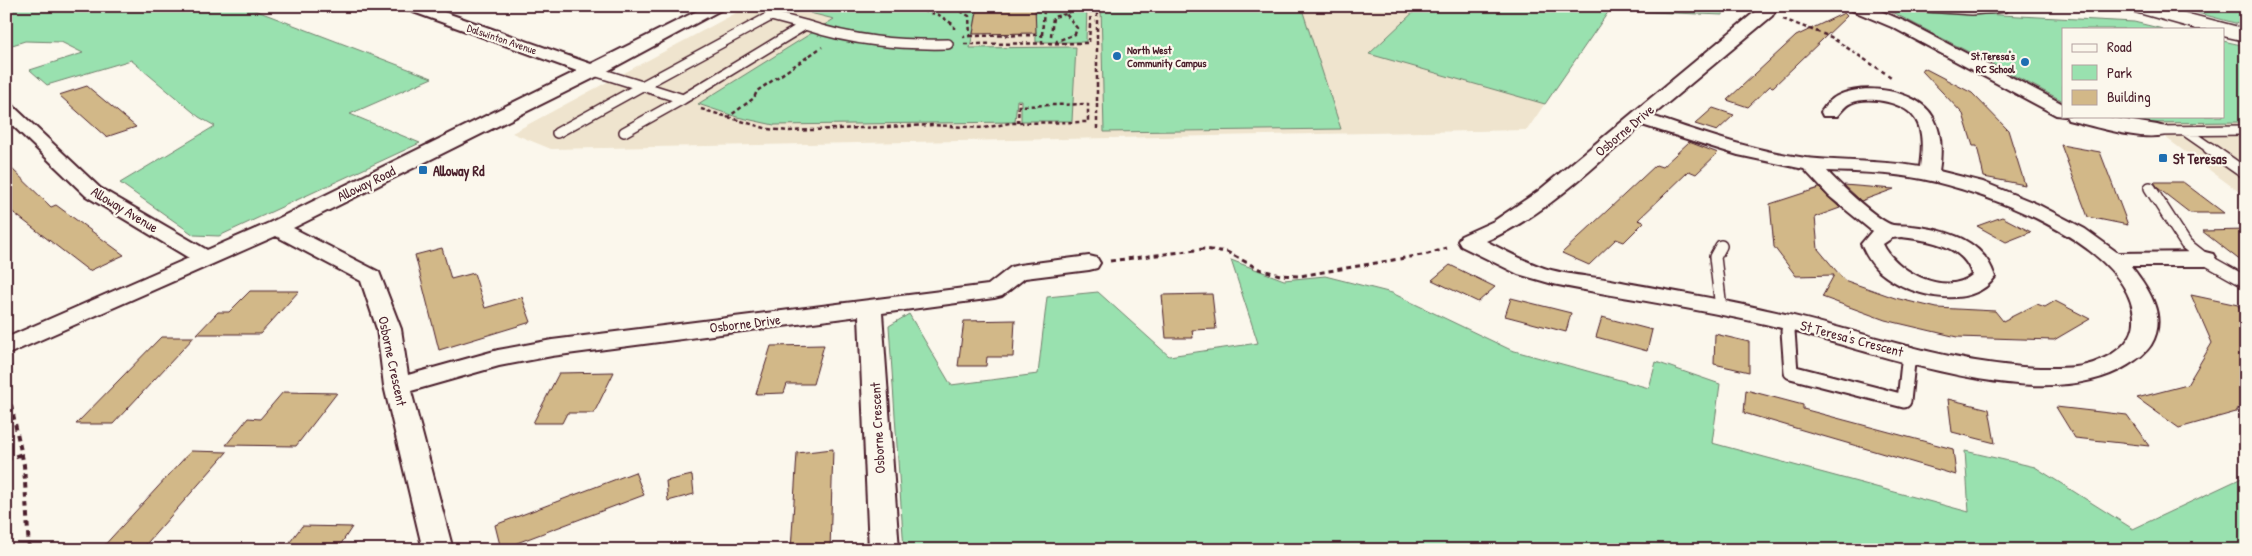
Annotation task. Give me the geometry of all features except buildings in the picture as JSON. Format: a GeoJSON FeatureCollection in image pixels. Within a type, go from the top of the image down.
{"type":"FeatureCollection","features":[{"type":"Feature","properties":{"kind":"highway"},"geometry":{"type":"LineString","coordinates":[[2135,6],[2220,28]]}},
{"type":"Feature","properties":{"kind":"highway"},"geometry":{"type":"LineString","coordinates":[[2158,6],[2222,28]]}},
{"type":"Feature","properties":{"kind":"street","name":"Dalswinton Avenue"},"geometry":{"type":"LineString","coordinates":[[411,6],[594,71]]}},
{"type":"Feature","properties":{"kind":"street"},"geometry":{"type":"LineString","coordinates":[[438,16],[461,6]]}},
{"type":"Feature","properties":{"kind":"street","name":"Alloway Road"},"geometry":{"type":"LineString","coordinates":[[6,347],[277,228],[594,71],[720,6]]}},
{"type":"Feature","properties":{"kind":"street"},"geometry":{"type":"LineString","coordinates":[[1855,6],[1918,34],[2062,110]]}},
{"type":"Feature","properties":{"kind":"street","name":"Osborne Drive"},"geometry":{"type":"LineString","coordinates":[[1469,241],[1494,232],[1519,217],[1640,118],[1768,9]]}},
{"type":"Feature","properties":{"kind":"street"},"geometry":{"type":"LineString","coordinates":[[1830,112],[1844,100],[1864,96],[1885,96],[1907,103],[1924,117],[1933,153],[1929,174]]}},
{"type":"Feature","properties":{"kind":"street","name":"Alloway Avenue"},"geometry":{"type":"LineString","coordinates":[[6,109],[94,192],[206,259]]}},
{"type":"Feature","properties":{"kind":"street","name":"St Teresa's Crescent"},"geometry":{"type":"LineString","coordinates":[[1469,241],[1537,273],[1787,321],[1909,354],[1981,371],[2025,377],[2078,374],[2119,362],[2132,352],[2142,340],[2146,328],[2146,314],[2134,286],[2112,260],[2075,232],[2030,208],[1980,188],[1929,174],[1877,166],[1810,164],[1743,152],[1640,118]]}},
{"type":"Feature","properties":{"kind":"street"},"geometry":{"type":"LineString","coordinates":[[2085,118],[2142,130],[2157,131]]}},
{"type":"Feature","properties":{"kind":"street"},"geometry":{"type":"LineString","coordinates":[[1810,164],[1838,193],[1887,232]]}},
{"type":"Feature","properties":{"kind":"street","name":"Osborne Crescent"},"geometry":{"type":"LineString","coordinates":[[277,228],[371,276],[389,329],[397,386],[438,550]]}},
{"type":"Feature","properties":{"kind":"street"},"geometry":{"type":"LineString","coordinates":[[2112,260],[2205,259]]}},
{"type":"Feature","properties":{"kind":"street","name":"Osborne Drive"},"geometry":{"type":"LineString","coordinates":[[397,386],[498,358],[552,348],[994,291],[1019,272],[1090,264]]}},
{"type":"Feature","properties":{"kind":"street","name":"Osborne Crescent"},"geometry":{"type":"LineString","coordinates":[[870,307],[884,550]]}},
{"type":"Feature","properties":{"kind":"lane"},"geometry":{"type":"LineString","coordinates":[[1911,6],[1984,10],[2005,7]]}},
{"type":"Feature","properties":{"kind":"lane"},"geometry":{"type":"LineString","coordinates":[[1969,6],[1984,10]]}},
{"type":"Feature","properties":{"kind":"lane"},"geometry":{"type":"LineString","coordinates":[[556,133],[771,16],[855,40],[894,44],[951,41]]}},
{"type":"Feature","properties":{"kind":"lane"},"geometry":{"type":"LineString","coordinates":[[624,132],[806,25]]}},
{"type":"Feature","properties":{"kind":"lane"},"geometry":{"type":"LineString","coordinates":[[594,71],[683,99]]}},
{"type":"Feature","properties":{"kind":"lane"},"geometry":{"type":"LineString","coordinates":[[2157,131],[2246,130]]}},
{"type":"Feature","properties":{"kind":"lane"},"geometry":{"type":"LineString","coordinates":[[2185,131],[2246,174]]}},
{"type":"Feature","properties":{"kind":"lane"},"geometry":{"type":"LineString","coordinates":[[2150,188],[2182,239],[2205,259],[2246,282]]}},
{"type":"Feature","properties":{"kind":"lane"},"geometry":{"type":"LineString","coordinates":[[1721,246],[1715,257],[1721,308]]}},
{"type":"Feature","properties":{"kind":"lane"},"geometry":{"type":"LineString","coordinates":[[1787,321],[1791,372],[1904,401],[1909,354]]}},
{"type":"Feature","properties":{"kind":"path"},"geometry":{"type":"LineString","coordinates":[[822,12],[856,6]]}},
{"type":"Feature","properties":{"kind":"path"},"geometry":{"type":"LineString","coordinates":[[903,6],[939,15],[954,25],[951,41]]}},
{"type":"Feature","properties":{"kind":"path"},"geometry":{"type":"LineString","coordinates":[[956,6],[957,9],[969,16],[970,36]]}},
{"type":"Feature","properties":{"kind":"path"},"geometry":{"type":"LineString","coordinates":[[1042,44],[1044,6]]}},
{"type":"Feature","properties":{"kind":"path"},"geometry":{"type":"LineString","coordinates":[[951,41],[1042,44],[1089,43],[1091,6]]}},
{"type":"Feature","properties":{"kind":"path"},"geometry":{"type":"LineString","coordinates":[[1097,6],[1098,130]]}},
{"type":"Feature","properties":{"kind":"path"},"geometry":{"type":"LineString","coordinates":[[1044,10],[1059,7],[1074,8],[1066,14],[1053,17],[1051,36]]}},
{"type":"Feature","properties":{"kind":"path"},"geometry":{"type":"LineString","coordinates":[[1768,9],[1832,37],[1894,79]]}},
{"type":"Feature","properties":{"kind":"path"},"geometry":{"type":"LineString","coordinates":[[1056,44],[1057,40],[1075,34],[1077,28],[1066,14]]}},
{"type":"Feature","properties":{"kind":"path"},"geometry":{"type":"LineString","coordinates":[[951,41],[970,36],[1042,35]]}},
{"type":"Feature","properties":{"kind":"path"},"geometry":{"type":"LineString","coordinates":[[727,118],[754,98],[757,91],[792,66],[840,36]]}},
{"type":"Feature","properties":{"kind":"path"},"geometry":{"type":"LineString","coordinates":[[683,99],[694,106],[727,118],[768,129],[789,131],[830,127],[877,129],[932,125],[984,128],[1018,123],[1088,122],[1088,104],[1018,106]]}},
{"type":"Feature","properties":{"kind":"path"},"geometry":{"type":"LineString","coordinates":[[1018,101],[1018,123]]}},
{"type":"Feature","properties":{"kind":"path"},"geometry":{"type":"LineString","coordinates":[[1090,264],[1204,249],[1227,252],[1259,269],[1280,275],[1300,276],[1428,254],[1469,241]]}},
{"type":"Feature","properties":{"kind":"path"},"geometry":{"type":"LineString","coordinates":[[6,356],[10,365],[8,391],[22,454],[29,550]]}},
{"type":"Feature","properties":{"kind":"path"},"geometry":{"type":"LineString","coordinates":[[6,460],[22,454]]}},
{"type":"Feature","properties":{"kind":"shaded area","name":"North West Community Campus"},"geometry":{"type":"Polygon","coordinates":[[[749,6],[1611,6],[1527,130],[551,149],[512,133],[749,6]]]}},
{"type":"Feature","properties":{"kind":"shaded area"},"geometry":{"type":"Polygon","coordinates":[[[2246,56],[2246,197],[2146,123],[2115,118],[2224,118],[2224,113],[2246,56]]]}},
{"type":"Feature","properties":{"kind":"green space"},"geometry":{"type":"Polygon","coordinates":[[[6,6],[244,6],[432,78],[350,114],[420,143],[219,236],[194,235],[120,183],[215,126],[199,117],[131,60],[47,85],[30,70],[83,53],[61,42],[25,41],[6,47],[6,6]]]}},
{"type":"Feature","properties":{"kind":"green space"},"geometry":{"type":"Polygon","coordinates":[[[813,6],[978,6],[970,48],[1076,47],[1072,121],[1021,121],[1021,100],[1017,100],[1015,122],[774,125],[737,117],[698,104],[834,19],[810,13],[816,7],[813,6]]]}},
{"type":"Feature","properties":{"kind":"green space"},"geometry":{"type":"Polygon","coordinates":[[[1035,6],[1087,6],[1086,42],[1036,42],[1035,6]]]}},
{"type":"Feature","properties":{"kind":"green space"},"geometry":{"type":"Polygon","coordinates":[[[1101,6],[1301,6],[1341,129],[1104,132],[1101,6]]]}},
{"type":"Feature","properties":{"kind":"green space"},"geometry":{"type":"Polygon","coordinates":[[[1420,6],[1724,6],[1723,15],[1627,11],[1611,8],[1545,104],[1369,54],[1420,6]]]}},
{"type":"Feature","properties":{"kind":"green space"},"geometry":{"type":"Polygon","coordinates":[[[2172,6],[2246,6],[2246,26],[2172,6]]]}},
{"type":"Feature","properties":{"kind":"green space","name":"St Teresa's RC School"},"geometry":{"type":"Polygon","coordinates":[[[1886,9],[2134,22],[2159,28],[2062,28],[2062,100],[1886,9]]]}},
{"type":"Feature","properties":{"kind":"green space"},"geometry":{"type":"Polygon","coordinates":[[[2224,41],[2246,46],[2246,122],[2146,123],[2115,118],[2224,118],[2224,41]]]}},
{"type":"Feature","properties":{"kind":"green space"},"geometry":{"type":"Polygon","coordinates":[[[1231,260],[1284,280],[1325,276],[1392,293],[1511,350],[1649,388],[1656,362],[1720,384],[1712,443],[1969,512],[1965,451],[2035,467],[2133,529],[2246,476],[2246,550],[904,550],[889,326],[909,314],[951,385],[1038,374],[1047,297],[1098,292],[1169,356],[1258,343],[1231,260]]]}},
{"type":"Feature","properties":{"kind":"place","name":"North West Community Campus"},"geometry":{"type":"Point","coordinates":[1117,56]}},
{"type":"Feature","properties":{"kind":"place","name":"St Teresa's RC School"},"geometry":{"type":"Point","coordinates":[2025,62]}},
{"type":"Feature","properties":{"kind":"place","name":"St Teresas"},"geometry":{"type":"Point","coordinates":[2163,158]}},
{"type":"Feature","properties":{"kind":"place","name":"Alloway Rd"},"geometry":{"type":"Point","coordinates":[423,170]}}]}
